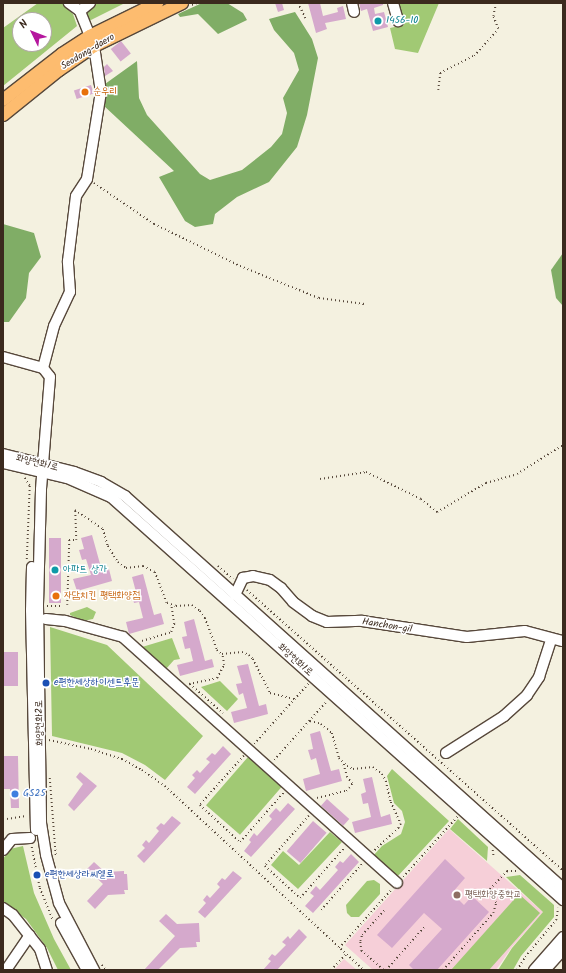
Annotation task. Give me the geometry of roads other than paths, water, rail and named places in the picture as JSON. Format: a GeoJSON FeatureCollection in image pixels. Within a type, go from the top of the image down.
{"type":"FeatureCollection","features":[{"type":"Feature","properties":{"kind":"main road","name":"Seodong-daero"},"geometry":{"type":"LineString","coordinates":[[3,115],[59,70],[92,41],[157,3]]}},
{"type":"Feature","properties":{"kind":"main road","name":"Seodong-daero"},"geometry":{"type":"LineString","coordinates":[[3,100],[62,54],[182,3]]}},
{"type":"Feature","properties":{"kind":"street"},"geometry":{"type":"LineString","coordinates":[[43,368],[54,326],[70,292],[68,261],[76,196],[87,179],[102,92],[92,41],[80,10],[69,3]]}},
{"type":"Feature","properties":{"kind":"street"},"geometry":{"type":"LineString","coordinates":[[80,10],[90,3]]}},
{"type":"Feature","properties":{"kind":"street"},"geometry":{"type":"LineString","coordinates":[[393,3],[398,21]]}},
{"type":"Feature","properties":{"kind":"street"},"geometry":{"type":"LineString","coordinates":[[3,357],[43,368],[50,377],[40,468]]}},
{"type":"Feature","properties":{"kind":"street","name":"화양현화1로"},"geometry":{"type":"LineString","coordinates":[[3,454],[67,478],[111,497],[559,902]]}},
{"type":"Feature","properties":{"kind":"street","name":"화양현화1로"},"geometry":{"type":"LineString","coordinates":[[3,463],[40,468],[101,482],[125,496],[563,888]]}},
{"type":"Feature","properties":{"kind":"street","name":"화양현화2로"},"geometry":{"type":"LineString","coordinates":[[40,468],[38,605],[41,823],[46,855],[59,903],[97,967]]}},
{"type":"Feature","properties":{"kind":"street","name":"화양현화2로"},"geometry":{"type":"LineString","coordinates":[[40,468],[31,605],[35,823],[40,856],[50,895],[70,943],[87,970]]}},
{"type":"Feature","properties":{"kind":"street","name":"Hanchon-gil"},"geometry":{"type":"LineString","coordinates":[[236,595],[244,578],[253,576],[270,580],[293,602],[312,616],[327,622],[362,622],[466,637],[525,631],[563,641]]}},
{"type":"Feature","properties":{"kind":"street"},"geometry":{"type":"LineString","coordinates":[[46,619],[64,621],[122,637],[397,883]]}},
{"type":"Feature","properties":{"kind":"street"},"geometry":{"type":"LineString","coordinates":[[446,753],[504,716],[527,694],[539,676],[551,639]]}},
{"type":"Feature","properties":{"kind":"street"},"geometry":{"type":"LineString","coordinates":[[3,850],[12,839],[30,838]]}},
{"type":"Feature","properties":{"kind":"street"},"geometry":{"type":"LineString","coordinates":[[3,908],[13,915],[40,949],[47,970]]}},
{"type":"Feature","properties":{"kind":"street"},"geometry":{"type":"LineString","coordinates":[[6,970],[30,935]]}},
{"type":"Feature","properties":{"kind":"street"},"geometry":{"type":"LineString","coordinates":[[534,970],[563,937]]}},
{"type":"Feature","properties":{"kind":"street"},"geometry":{"type":"LineString","coordinates":[[545,970],[563,950]]}},
{"type":"Feature","properties":{"kind":"place","name":"1456-10"},"geometry":{"type":"Point","coordinates":[378,21]}},
{"type":"Feature","properties":{"kind":"place","name":"순우리"},"geometry":{"type":"Point","coordinates":[85,92]}},
{"type":"Feature","properties":{"kind":"place","name":"아파트 상가"},"geometry":{"type":"Point","coordinates":[55,570]}},
{"type":"Feature","properties":{"kind":"place","name":"자담치킨 평택화양점"},"geometry":{"type":"Point","coordinates":[56,596]}},
{"type":"Feature","properties":{"kind":"place","name":"e편한세상하이센트후문"},"geometry":{"type":"Point","coordinates":[46,683]}},
{"type":"Feature","properties":{"kind":"place","name":"GS25"},"geometry":{"type":"Point","coordinates":[15,794]}},
{"type":"Feature","properties":{"kind":"place","name":"e편한세상라씨엘로"},"geometry":{"type":"Point","coordinates":[37,875]}},
{"type":"Feature","properties":{"kind":"place","name":"평택화양중학교"},"geometry":{"type":"Point","coordinates":[457,895]}}]}
